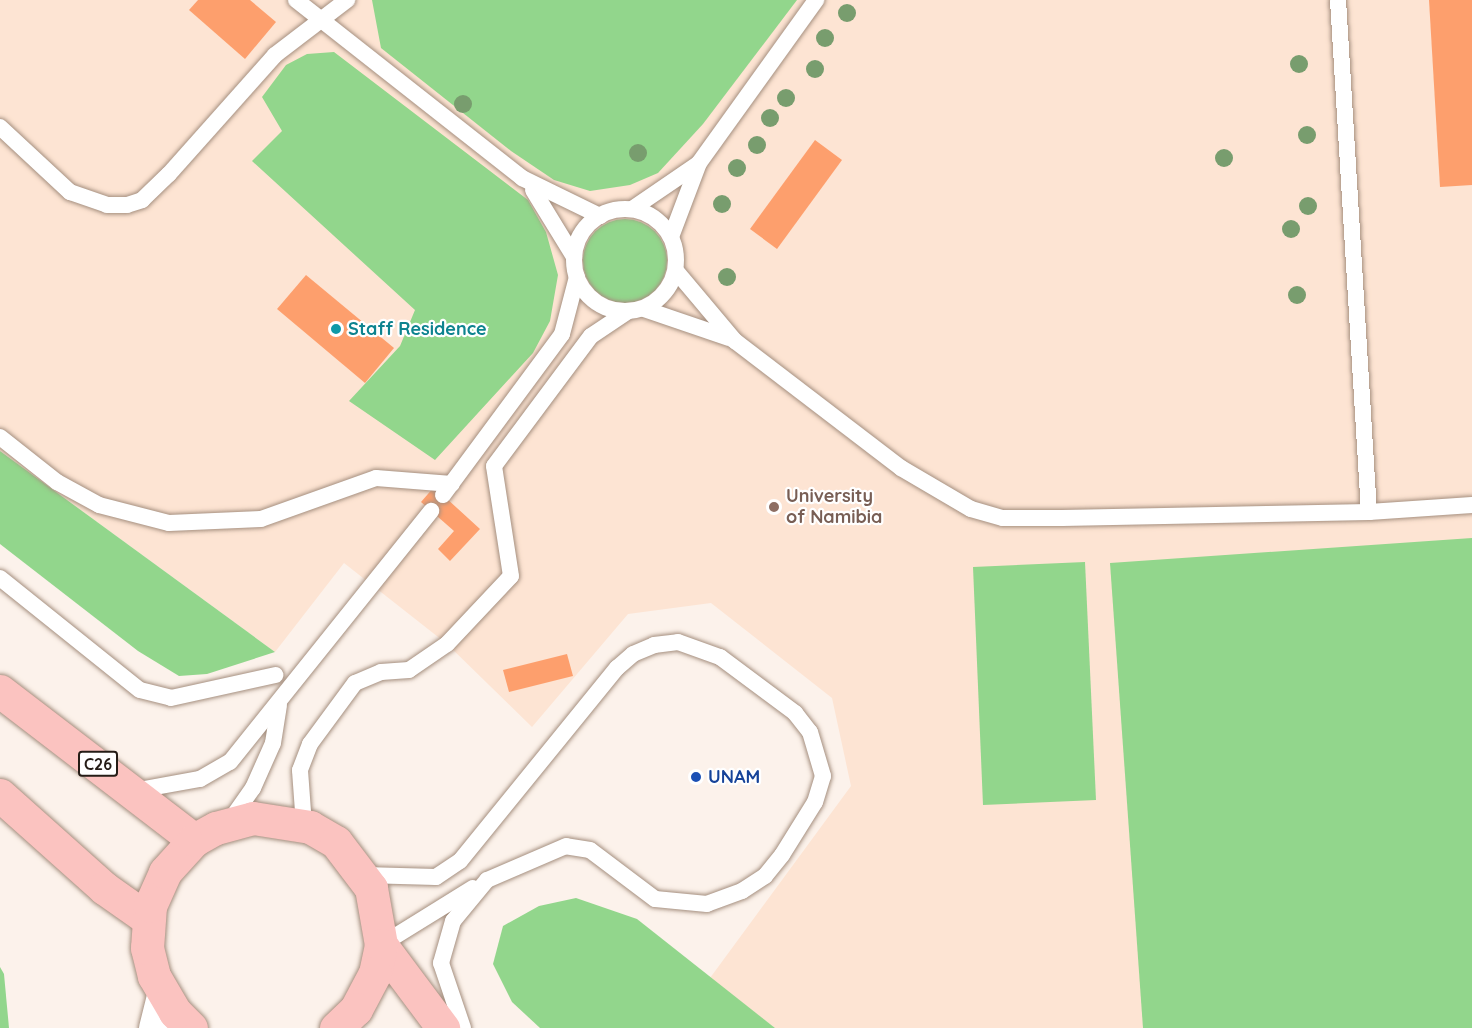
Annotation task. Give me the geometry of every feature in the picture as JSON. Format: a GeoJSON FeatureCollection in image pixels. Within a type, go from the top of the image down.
{"type":"FeatureCollection","features":[{"type":"Feature","properties":{"kind":"main road","name":"C26"},"geometry":{"type":"LineString","coordinates":[[0,691],[195,840]]}},
{"type":"Feature","properties":{"kind":"main road"},"geometry":{"type":"LineString","coordinates":[[0,795],[104,888],[148,919]]}},
{"type":"Feature","properties":{"kind":"main road"},"geometry":{"type":"LineString","coordinates":[[191,1028],[158,986],[148,919],[165,872],[195,840],[228,823],[253,818],[304,825],[336,842],[364,875],[380,916],[381,945],[375,973],[346,1018]]}},
{"type":"Feature","properties":{"kind":"main road"},"geometry":{"type":"LineString","coordinates":[[381,945],[443,1028]]}},
{"type":"Feature","properties":{"kind":"street"},"geometry":{"type":"LineString","coordinates":[[155,1028],[158,986]]}},
{"type":"Feature","properties":{"kind":"lane"},"geometry":{"type":"LineString","coordinates":[[0,437],[57,482],[99,505],[169,523],[261,519],[376,478],[448,490],[562,334],[577,277],[574,257],[545,203],[522,178],[296,0]]}},
{"type":"Feature","properties":{"kind":"lane"},"geometry":{"type":"LineString","coordinates":[[0,127],[70,192],[107,206],[127,205],[142,200],[169,174],[274,55],[347,0]]}},
{"type":"Feature","properties":{"kind":"lane"},"geometry":{"type":"LineString","coordinates":[[816,0],[699,163],[671,237],[676,271],[735,341],[901,468],[971,509],[1003,518],[1369,512],[1472,505]]}},
{"type":"Feature","properties":{"kind":"lane"},"geometry":{"type":"LineString","coordinates":[[1338,0],[1369,512]]}},
{"type":"Feature","properties":{"kind":"lane"},"geometry":{"type":"LineString","coordinates":[[574,257],[587,226],[600,216],[632,209],[699,163]]}},
{"type":"Feature","properties":{"kind":"lane"},"geometry":{"type":"LineString","coordinates":[[522,178],[600,216]]}},
{"type":"Feature","properties":{"kind":"lane"},"geometry":{"type":"LineString","coordinates":[[632,209],[648,214],[671,237]]}},
{"type":"Feature","properties":{"kind":"lane"},"geometry":{"type":"LineString","coordinates":[[304,825],[300,770],[310,744],[356,683],[381,672],[409,670],[447,644],[511,576],[494,466],[591,336],[635,310],[658,300],[676,271]]}},
{"type":"Feature","properties":{"kind":"lane"},"geometry":{"type":"LineString","coordinates":[[577,277],[595,302],[635,310],[735,341]]}},
{"type":"Feature","properties":{"kind":"lane"},"geometry":{"type":"LineString","coordinates":[[133,791],[200,779],[217,771],[248,744],[431,511]]}},
{"type":"Feature","properties":{"kind":"lane"},"geometry":{"type":"LineString","coordinates":[[0,578],[140,690],[171,698],[276,675]]}},
{"type":"Feature","properties":{"kind":"lane"},"geometry":{"type":"LineString","coordinates":[[364,875],[436,877],[460,861],[611,674],[633,654],[654,645],[678,642],[700,646],[720,657],[795,713],[819,752],[823,776],[815,802],[782,855],[765,876],[742,891],[707,904],[655,899],[591,850],[566,846],[487,880],[381,945]]}},
{"type":"Feature","properties":{"kind":"lane"},"geometry":{"type":"LineString","coordinates":[[228,823],[254,788],[273,743],[280,701]]}},
{"type":"Feature","properties":{"kind":"lane"},"geometry":{"type":"LineString","coordinates":[[463,1028],[441,963],[453,921],[487,880]]}},
{"type":"Feature","properties":{"kind":"shaded area","name":"University of Namibia"},"geometry":{"type":"Polygon","coordinates":[[[0,0],[1472,0],[1472,1028],[775,1028],[710,978],[851,786],[832,698],[711,603],[628,614],[532,727],[447,644],[344,563],[275,652],[0,451],[0,0]]]}},
{"type":"Feature","properties":{"kind":"green space"},"geometry":{"type":"Polygon","coordinates":[[[372,0],[797,0],[703,124],[658,173],[630,185],[590,191],[554,180],[511,151],[381,48],[372,0]]]}},
{"type":"Feature","properties":{"kind":"green space"},"geometry":{"type":"Polygon","coordinates":[[[334,52],[528,200],[546,232],[558,275],[550,321],[533,353],[435,460],[349,401],[400,346],[415,310],[252,161],[282,131],[262,97],[286,65],[307,54],[334,52]]]}},
{"type":"Feature","properties":{"kind":"green space"},"geometry":{"type":"Polygon","coordinates":[[[625,219],[648,226],[660,238],[667,261],[660,284],[648,296],[625,303],[602,296],[590,284],[583,261],[590,238],[602,226],[625,219]]]}},
{"type":"Feature","properties":{"kind":"green space"},"geometry":{"type":"Polygon","coordinates":[[[0,451],[275,652],[207,674],[179,676],[138,651],[0,544],[0,451]]]}},
{"type":"Feature","properties":{"kind":"green space"},"geometry":{"type":"Polygon","coordinates":[[[1472,538],[1472,1028],[1143,1028],[1110,563],[1472,538]]]}},
{"type":"Feature","properties":{"kind":"green space"},"geometry":{"type":"Polygon","coordinates":[[[1085,562],[1096,800],[983,805],[973,567],[1085,562]]]}},
{"type":"Feature","properties":{"kind":"green space"},"geometry":{"type":"Polygon","coordinates":[[[576,898],[637,919],[775,1028],[540,1028],[512,1002],[493,964],[503,926],[539,906],[576,898]]]}},
{"type":"Feature","properties":{"kind":"green space"},"geometry":{"type":"Polygon","coordinates":[[[0,967],[4,974],[9,1028],[0,1028],[0,967]]]}},
{"type":"Feature","properties":{"kind":"building"},"geometry":{"type":"Polygon","coordinates":[[[198,0],[250,0],[276,22],[245,59],[189,10],[198,0]]]}},
{"type":"Feature","properties":{"kind":"building"},"geometry":{"type":"Polygon","coordinates":[[[1429,0],[1472,0],[1472,185],[1440,187],[1429,0]]]}},
{"type":"Feature","properties":{"kind":"building"},"geometry":{"type":"Polygon","coordinates":[[[815,140],[842,160],[777,249],[750,229],[815,140]]]}},
{"type":"Feature","properties":{"kind":"building","name":"Staff Residence"},"geometry":{"type":"Polygon","coordinates":[[[306,275],[394,348],[365,383],[277,309],[306,275]]]}},
{"type":"Feature","properties":{"kind":"building"},"geometry":{"type":"Polygon","coordinates":[[[434,487],[480,529],[450,561],[438,549],[454,531],[421,502],[434,487]]]}},
{"type":"Feature","properties":{"kind":"building"},"geometry":{"type":"Polygon","coordinates":[[[567,654],[573,676],[509,692],[503,670],[567,654]]]}},
{"type":"Feature","properties":{"kind":"place","name":"Staff Residence"},"geometry":{"type":"Point","coordinates":[336,329]}},
{"type":"Feature","properties":{"kind":"place","name":"University of Namibia"},"geometry":{"type":"Point","coordinates":[774,507]}},
{"type":"Feature","properties":{"kind":"place","name":"UNAM"},"geometry":{"type":"Point","coordinates":[696,777]}}]}
